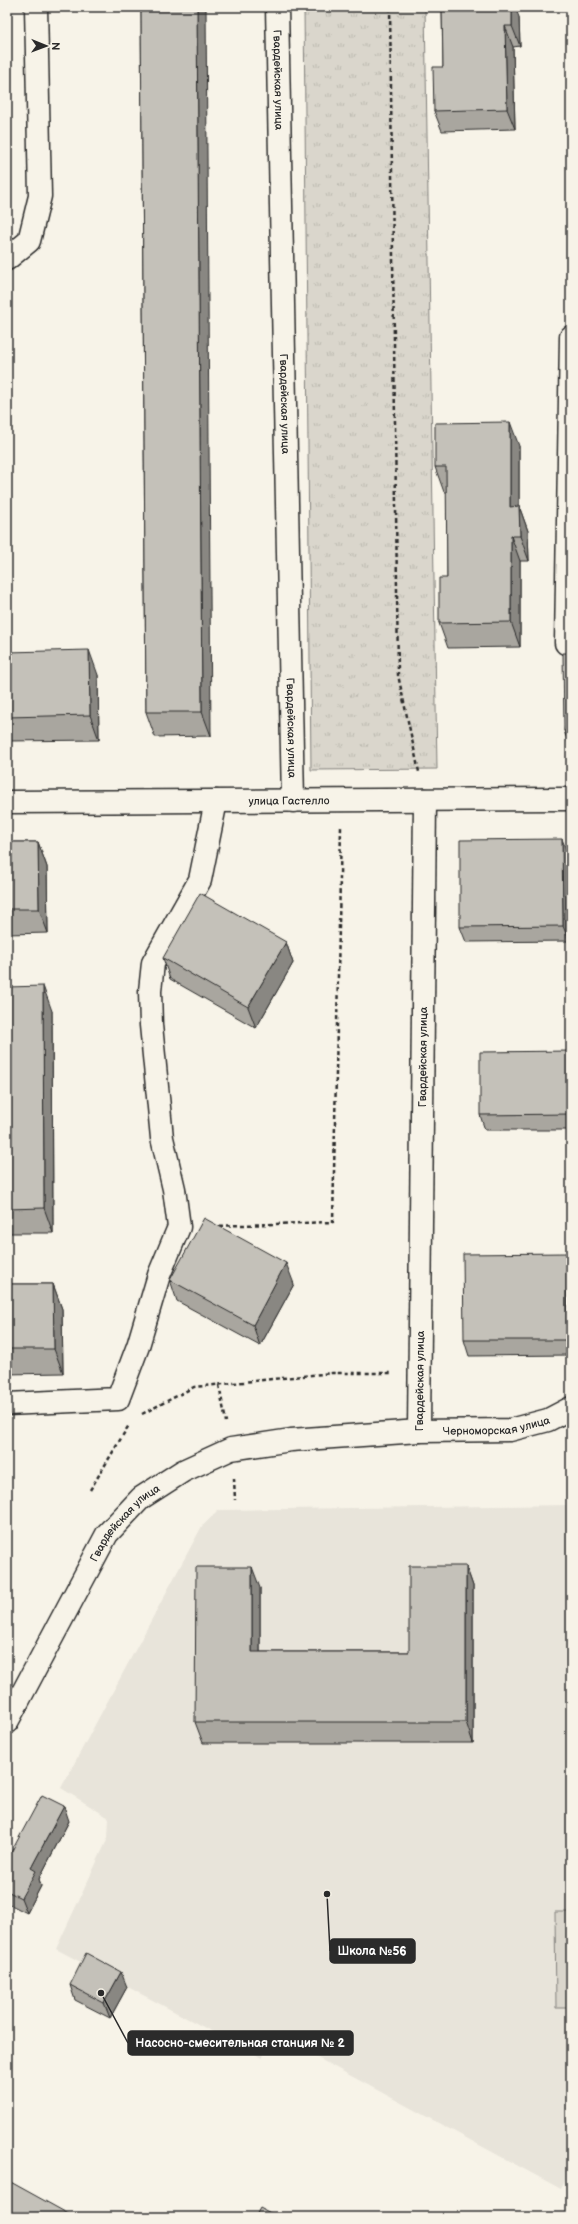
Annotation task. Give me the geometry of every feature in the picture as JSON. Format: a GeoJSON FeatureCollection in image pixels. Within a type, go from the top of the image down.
{"type":"FeatureCollection","features":[{"type":"Feature","properties":{"kind":"street"},"geometry":{"type":"LineString","coordinates":[[7,259],[29,241],[40,196],[36,7]]}},
{"type":"Feature","properties":{"kind":"street","name":"Гвардейская улица"},"geometry":{"type":"LineString","coordinates":[[277,7],[293,801]]}},
{"type":"Feature","properties":{"kind":"street"},"geometry":{"type":"LineString","coordinates":[[571,337],[566,643],[571,644]]}},
{"type":"Feature","properties":{"kind":"street","name":"Гвардейская улица"},"geometry":{"type":"LineString","coordinates":[[7,1722],[107,1534],[141,1498],[183,1471],[231,1449],[291,1440],[420,1431],[425,800]]}},
{"type":"Feature","properties":{"kind":"street","name":"улица Гастелло"},"geometry":{"type":"LineString","coordinates":[[7,802],[571,800]]}},
{"type":"Feature","properties":{"kind":"street"},"geometry":{"type":"LineString","coordinates":[[7,1404],[118,1399],[138,1346],[159,1275],[179,1227],[174,1189],[162,1138],[150,991],[153,963],[200,880],[216,801]]}},
{"type":"Feature","properties":{"kind":"street","name":"Черноморская улица"},"geometry":{"type":"LineString","coordinates":[[420,1431],[510,1430],[548,1420],[571,1408]]}},
{"type":"Feature","properties":{"kind":"path"},"geometry":{"type":"LineString","coordinates":[[390,7],[398,675],[425,800]]}},
{"type":"Feature","properties":{"kind":"path"},"geometry":{"type":"LineString","coordinates":[[179,1227],[333,1222],[341,828]]}},
{"type":"Feature","properties":{"kind":"path"},"geometry":{"type":"LineString","coordinates":[[90,1490],[133,1418],[194,1387],[332,1373],[420,1373]]}},
{"type":"Feature","properties":{"kind":"path"},"geometry":{"type":"LineString","coordinates":[[118,1399],[133,1418]]}},
{"type":"Feature","properties":{"kind":"shaded area"},"geometry":{"type":"Polygon","coordinates":[[[571,1505],[571,2170],[561,2189],[275,2035],[262,2058],[56,1949],[108,1838],[109,1818],[61,1788],[202,1526],[218,1510],[571,1505]]]}},
{"type":"Feature","properties":{"kind":"green space"},"geometry":{"type":"Polygon","coordinates":[[[304,7],[425,7],[437,769],[311,770],[304,7]]]}},
{"type":"Feature","properties":{"kind":"green space"},"geometry":{"type":"Polygon","coordinates":[[[555,1912],[571,1912],[571,2008],[556,2008],[555,1912]]]}},
{"type":"Feature","properties":{"kind":"building"},"geometry":{"type":"Polygon","coordinates":[[[141,7],[197,7],[202,712],[146,712],[141,7]]]}},
{"type":"Feature","properties":{"kind":"building"},"geometry":{"type":"Polygon","coordinates":[[[442,7],[512,7],[512,26],[505,26],[507,109],[434,111],[433,67],[443,67],[442,7]]]}},
{"type":"Feature","properties":{"kind":"building"},"geometry":{"type":"Polygon","coordinates":[[[510,422],[510,507],[519,506],[520,536],[511,536],[511,622],[439,623],[439,578],[447,578],[446,467],[435,467],[435,423],[510,422]]]}},
{"type":"Feature","properties":{"kind":"building"},"geometry":{"type":"Polygon","coordinates":[[[89,650],[90,715],[7,717],[7,652],[89,650]]]}},
{"type":"Feature","properties":{"kind":"building"},"geometry":{"type":"Polygon","coordinates":[[[563,653],[571,653],[571,731],[564,731],[563,653]]]}},
{"type":"Feature","properties":{"kind":"building"},"geometry":{"type":"Polygon","coordinates":[[[562,839],[563,926],[460,927],[460,840],[562,839]]]}},
{"type":"Feature","properties":{"kind":"building"},"geometry":{"type":"Polygon","coordinates":[[[7,842],[38,842],[39,909],[7,909],[7,842]]]}},
{"type":"Feature","properties":{"kind":"building"},"geometry":{"type":"Polygon","coordinates":[[[200,893],[286,942],[248,1007],[163,958],[200,893]]]}},
{"type":"Feature","properties":{"kind":"building"},"geometry":{"type":"Polygon","coordinates":[[[43,986],[44,1208],[7,1209],[7,987],[43,986]]]}},
{"type":"Feature","properties":{"kind":"building"},"geometry":{"type":"Polygon","coordinates":[[[571,1051],[571,1114],[480,1115],[480,1052],[571,1051]]]}},
{"type":"Feature","properties":{"kind":"building"},"geometry":{"type":"Polygon","coordinates":[[[204,1218],[286,1263],[253,1325],[170,1280],[204,1218]]]}},
{"type":"Feature","properties":{"kind":"building"},"geometry":{"type":"Polygon","coordinates":[[[567,1253],[567,1340],[464,1340],[463,1254],[567,1253]]]}},
{"type":"Feature","properties":{"kind":"building"},"geometry":{"type":"Polygon","coordinates":[[[7,1284],[53,1284],[54,1349],[7,1349],[7,1284]]]}},
{"type":"Feature","properties":{"kind":"building"},"geometry":{"type":"Polygon","coordinates":[[[409,1566],[466,1566],[466,1722],[195,1722],[196,1567],[252,1567],[252,1652],[409,1652],[409,1566]]]}},
{"type":"Feature","properties":{"kind":"building"},"geometry":{"type":"Polygon","coordinates":[[[42,1795],[64,1806],[31,1868],[36,1871],[21,1898],[7,1891],[7,1858],[42,1795]]]}},
{"type":"Feature","properties":{"kind":"building"},"geometry":{"type":"Polygon","coordinates":[[[86,1953],[121,1972],[104,2003],[70,1985],[86,1953]]]}},
{"type":"Feature","properties":{"kind":"building"},"geometry":{"type":"Polygon","coordinates":[[[7,2180],[74,2217],[7,2217],[7,2180]]]}},
{"type":"Feature","properties":{"kind":"building"},"geometry":{"type":"Polygon","coordinates":[[[260,2208],[277,2217],[255,2217],[260,2208]]]}},
{"type":"Feature","properties":{"kind":"place","name":"Школа №56"},"geometry":{"type":"Point","coordinates":[327,1894]}},
{"type":"Feature","properties":{"kind":"place","name":"Насосно-смесительная станция № 2"},"geometry":{"type":"Point","coordinates":[101,1993]}}]}
